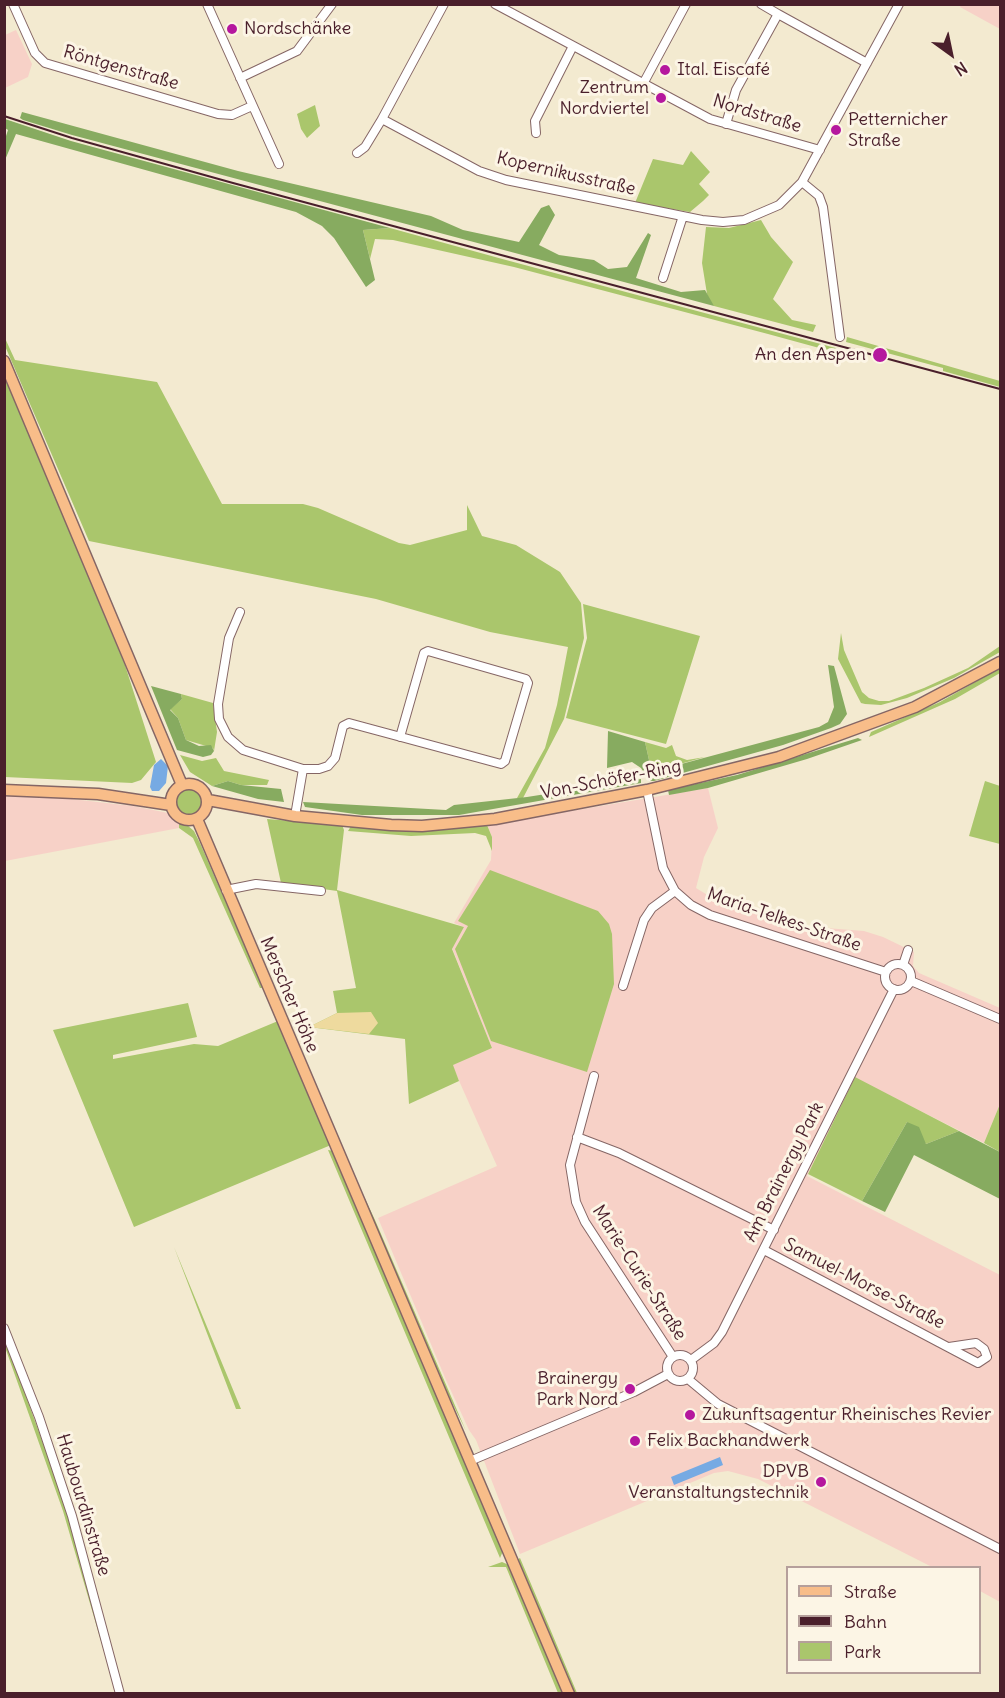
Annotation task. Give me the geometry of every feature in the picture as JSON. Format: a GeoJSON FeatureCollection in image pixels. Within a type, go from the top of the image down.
{"type":"FeatureCollection","features":[{"type":"Feature","properties":{"kind":"main road"},"geometry":{"type":"LineString","coordinates":[[4,362],[182,785]]}},
{"type":"Feature","properties":{"kind":"main road","name":"Von-Schöfer-Ring"},"geometry":{"type":"LineString","coordinates":[[207,800],[295,816],[422,826],[495,819],[647,790],[778,756],[853,732],[951,690],[1000,662]]}},
{"type":"Feature","properties":{"kind":"main road"},"geometry":{"type":"LineString","coordinates":[[182,785],[198,786],[207,800],[206,811],[197,819],[180,819],[171,805],[173,794],[182,785]]}},
{"type":"Feature","properties":{"kind":"main road"},"geometry":{"type":"LineString","coordinates":[[4,790],[98,794],[171,805]]}},
{"type":"Feature","properties":{"kind":"main road","name":"Merscher Höhe"},"geometry":{"type":"LineString","coordinates":[[197,819],[569,1694]]}},
{"type":"Feature","properties":{"kind":"street","name":"Röntgenstraße"},"geometry":{"type":"LineString","coordinates":[[14,4],[35,53],[45,63],[218,114],[232,115],[252,106]]}},
{"type":"Feature","properties":{"kind":"street"},"geometry":{"type":"LineString","coordinates":[[207,4],[279,164]]}},
{"type":"Feature","properties":{"kind":"street"},"geometry":{"type":"LineString","coordinates":[[240,78],[297,51],[332,4]]}},
{"type":"Feature","properties":{"kind":"street"},"geometry":{"type":"LineString","coordinates":[[357,153],[365,147],[382,119],[444,4]]}},
{"type":"Feature","properties":{"kind":"street","name":"Nordstraße"},"geometry":{"type":"LineString","coordinates":[[495,4],[710,119],[820,150]]}},
{"type":"Feature","properties":{"kind":"street"},"geometry":{"type":"LineString","coordinates":[[643,84],[686,4]]}},
{"type":"Feature","properties":{"kind":"street"},"geometry":{"type":"LineString","coordinates":[[761,4],[867,63]]}},
{"type":"Feature","properties":{"kind":"street"},"geometry":{"type":"LineString","coordinates":[[820,150],[899,4]]}},
{"type":"Feature","properties":{"kind":"street"},"geometry":{"type":"LineString","coordinates":[[726,124],[736,90],[778,14]]}},
{"type":"Feature","properties":{"kind":"street"},"geometry":{"type":"LineString","coordinates":[[536,133],[535,121],[573,46]]}},
{"type":"Feature","properties":{"kind":"street","name":"Kopernikusstraße"},"geometry":{"type":"LineString","coordinates":[[382,119],[479,171],[506,180],[723,222],[744,220],[779,205],[802,182],[820,150]]}},
{"type":"Feature","properties":{"kind":"street"},"geometry":{"type":"LineString","coordinates":[[802,182],[819,196],[823,207],[840,337]]}},
{"type":"Feature","properties":{"kind":"street"},"geometry":{"type":"LineString","coordinates":[[663,278],[683,216]]}},
{"type":"Feature","properties":{"kind":"street"},"geometry":{"type":"LineString","coordinates":[[240,612],[229,638],[218,704],[222,728],[233,743],[243,750],[303,769],[319,769],[328,766],[335,758],[343,726],[349,723],[400,737],[501,764],[505,761],[528,684],[526,679],[429,651],[424,653],[400,737]]}},
{"type":"Feature","properties":{"kind":"street"},"geometry":{"type":"LineString","coordinates":[[295,816],[303,769]]}},
{"type":"Feature","properties":{"kind":"street","name":"Maria-Telkes-Straße"},"geometry":{"type":"LineString","coordinates":[[647,790],[663,868],[675,891],[691,905],[710,915],[886,972]]}},
{"type":"Feature","properties":{"kind":"street"},"geometry":{"type":"LineString","coordinates":[[226,890],[256,884],[321,891]]}},
{"type":"Feature","properties":{"kind":"street"},"geometry":{"type":"LineString","coordinates":[[623,986],[644,920],[652,908],[675,891]]}},
{"type":"Feature","properties":{"kind":"street"},"geometry":{"type":"LineString","coordinates":[[903,965],[908,950]]}},
{"type":"Feature","properties":{"kind":"street"},"geometry":{"type":"LineString","coordinates":[[893,965],[903,965],[911,973],[911,981],[902,989],[894,989],[886,981],[886,972],[893,965]]}},
{"type":"Feature","properties":{"kind":"street"},"geometry":{"type":"LineString","coordinates":[[911,981],[997,1017],[1000,1026]]}},
{"type":"Feature","properties":{"kind":"street","name":"Am Brainergy Park"},"geometry":{"type":"LineString","coordinates":[[691,1360],[714,1343],[722,1332],[894,989]]}},
{"type":"Feature","properties":{"kind":"street","name":"Marie-Curie-Straße"},"geometry":{"type":"LineString","coordinates":[[594,1076],[576,1137],[570,1165],[571,1183],[580,1212],[673,1357]]}},
{"type":"Feature","properties":{"kind":"street"},"geometry":{"type":"LineString","coordinates":[[576,1137],[619,1154],[774,1230]]}},
{"type":"Feature","properties":{"kind":"street","name":"Samuel-Morse-Straße"},"geometry":{"type":"LineString","coordinates":[[764,1250],[949,1347]]}},
{"type":"Feature","properties":{"kind":"street","name":"Haubourdinstraße"},"geometry":{"type":"LineString","coordinates":[[4,1329],[39,1417],[72,1515],[120,1694]]}},
{"type":"Feature","properties":{"kind":"street"},"geometry":{"type":"LineString","coordinates":[[684,1355],[691,1360],[693,1372],[688,1379],[679,1381],[669,1374],[667,1366],[673,1357],[684,1355]]}},
{"type":"Feature","properties":{"kind":"street"},"geometry":{"type":"LineString","coordinates":[[470,1461],[634,1392],[669,1374]]}},
{"type":"Feature","properties":{"kind":"street"},"geometry":{"type":"LineString","coordinates":[[688,1379],[718,1404],[1000,1549]]}},
{"type":"Feature","properties":{"kind":"shaded area"},"geometry":{"type":"Polygon","coordinates":[[[961,5],[1000,5],[1000,29],[960,7],[961,5]]]}},
{"type":"Feature","properties":{"kind":"shaded area"},"geometry":{"type":"Polygon","coordinates":[[[16,30],[32,64],[28,77],[5,88],[5,35],[16,30]]]}},
{"type":"Feature","properties":{"kind":"shaded area"},"geometry":{"type":"Polygon","coordinates":[[[708,788],[718,828],[704,857],[696,888],[709,896],[813,927],[864,931],[883,937],[914,952],[913,966],[919,973],[1000,1008],[1000,1104],[984,1143],[855,1078],[807,1176],[1000,1275],[1000,1602],[981,1592],[981,1566],[930,1566],[758,1479],[728,1471],[714,1473],[520,1554],[476,1440],[446,1380],[378,1218],[497,1166],[452,1065],[492,1048],[452,948],[464,927],[454,923],[491,860],[492,837],[487,825],[708,788]]]}},
{"type":"Feature","properties":{"kind":"shaded area"},"geometry":{"type":"Polygon","coordinates":[[[5,794],[36,795],[133,806],[168,813],[179,823],[179,828],[5,861],[5,794]]]}},
{"type":"Feature","properties":{"kind":"green space"},"geometry":{"type":"Polygon","coordinates":[[[315,105],[320,126],[307,138],[301,129],[297,114],[315,105]]]}},
{"type":"Feature","properties":{"kind":"green space"},"geometry":{"type":"Polygon","coordinates":[[[22,112],[238,171],[431,216],[463,230],[519,242],[541,208],[549,205],[555,215],[539,245],[559,255],[594,260],[608,269],[627,267],[648,233],[651,235],[636,278],[681,292],[705,290],[714,306],[72,135],[23,120],[20,118],[22,112]]]}},
{"type":"Feature","properties":{"kind":"green space"},"geometry":{"type":"Polygon","coordinates":[[[5,119],[71,141],[390,228],[363,230],[375,280],[366,287],[334,238],[322,226],[296,212],[16,134],[5,160],[5,139],[8,130],[5,128],[5,119]]]}},
{"type":"Feature","properties":{"kind":"green space"},"geometry":{"type":"Polygon","coordinates":[[[691,151],[710,172],[699,184],[709,195],[703,201],[690,212],[635,203],[653,159],[683,165],[691,151]]]}},
{"type":"Feature","properties":{"kind":"green space"},"geometry":{"type":"Polygon","coordinates":[[[761,220],[771,237],[793,262],[773,299],[792,320],[816,325],[813,332],[714,306],[708,300],[702,263],[706,227],[729,228],[761,220]]]}},
{"type":"Feature","properties":{"kind":"green space"},"geometry":{"type":"Polygon","coordinates":[[[390,228],[847,351],[837,356],[834,352],[514,267],[393,240],[375,239],[370,259],[363,230],[390,228]]]}},
{"type":"Feature","properties":{"kind":"green space"},"geometry":{"type":"Polygon","coordinates":[[[4,336],[15,360],[157,382],[222,504],[303,504],[318,508],[399,543],[410,545],[467,530],[467,505],[482,536],[516,545],[560,572],[581,603],[584,638],[564,719],[523,798],[517,798],[545,748],[557,705],[568,647],[490,632],[376,599],[89,541],[5,346],[4,336]]]}},
{"type":"Feature","properties":{"kind":"green space"},"geometry":{"type":"Polygon","coordinates":[[[847,337],[1000,381],[1000,387],[943,371],[943,368],[846,342],[847,337]]]}},
{"type":"Feature","properties":{"kind":"green space"},"geometry":{"type":"Polygon","coordinates":[[[4,375],[125,665],[156,762],[141,780],[132,783],[5,777],[4,375]]]}},
{"type":"Feature","properties":{"kind":"green space"},"geometry":{"type":"Polygon","coordinates":[[[583,604],[700,636],[666,744],[566,718],[587,638],[583,604]]]}},
{"type":"Feature","properties":{"kind":"green space"},"geometry":{"type":"Polygon","coordinates":[[[841,633],[844,650],[862,692],[869,698],[879,701],[889,701],[968,668],[1000,646],[1000,652],[954,678],[907,698],[881,705],[865,704],[861,703],[838,659],[841,633]]]}},
{"type":"Feature","properties":{"kind":"green space"},"geometry":{"type":"Polygon","coordinates":[[[828,665],[834,666],[847,714],[840,724],[783,745],[654,781],[649,781],[641,768],[632,762],[607,768],[608,731],[645,742],[649,760],[659,770],[819,727],[828,722],[834,707],[828,665]]]}},
{"type":"Feature","properties":{"kind":"green space"},"geometry":{"type":"Polygon","coordinates":[[[1000,668],[1000,673],[955,699],[869,737],[871,732],[940,702],[1000,668]]]}},
{"type":"Feature","properties":{"kind":"green space"},"geometry":{"type":"Polygon","coordinates":[[[151,686],[181,694],[182,699],[170,710],[178,718],[186,740],[199,746],[211,745],[214,751],[211,755],[203,757],[177,750],[151,686]]]}},
{"type":"Feature","properties":{"kind":"green space"},"geometry":{"type":"Polygon","coordinates":[[[181,694],[213,703],[217,732],[214,751],[213,748],[186,740],[178,718],[170,709],[182,699],[181,694]]]}},
{"type":"Feature","properties":{"kind":"green space"},"geometry":{"type":"Polygon","coordinates":[[[858,738],[862,740],[807,759],[708,788],[669,795],[668,790],[737,775],[858,738]]]}},
{"type":"Feature","properties":{"kind":"green space"},"geometry":{"type":"Polygon","coordinates":[[[645,742],[666,748],[672,745],[676,756],[687,760],[705,757],[659,770],[649,760],[645,742]]]}},
{"type":"Feature","properties":{"kind":"green space"},"geometry":{"type":"Polygon","coordinates":[[[180,755],[202,761],[216,758],[224,771],[269,780],[267,785],[241,785],[228,781],[212,786],[190,772],[180,755]]]}},
{"type":"Feature","properties":{"kind":"green space"},"geometry":{"type":"Polygon","coordinates":[[[641,779],[641,783],[459,815],[362,815],[305,807],[303,802],[446,810],[454,805],[527,797],[641,779]]]}},
{"type":"Feature","properties":{"kind":"green space"},"geometry":{"type":"Polygon","coordinates":[[[228,781],[241,785],[281,789],[284,802],[258,799],[212,786],[228,781]]]}},
{"type":"Feature","properties":{"kind":"green space"},"geometry":{"type":"Polygon","coordinates":[[[985,781],[1000,786],[1000,844],[969,836],[985,781]]]}},
{"type":"Feature","properties":{"kind":"green space"},"geometry":{"type":"Polygon","coordinates":[[[189,789],[199,793],[203,803],[199,813],[189,817],[179,813],[175,803],[179,793],[189,789]]]}},
{"type":"Feature","properties":{"kind":"green space"},"geometry":{"type":"Polygon","coordinates":[[[267,819],[342,825],[344,830],[337,890],[464,927],[452,949],[492,1048],[453,1065],[459,1081],[409,1104],[405,1039],[309,1027],[337,1013],[333,991],[356,988],[337,891],[281,883],[267,819]]]}},
{"type":"Feature","properties":{"kind":"green space"},"geometry":{"type":"Polygon","coordinates":[[[179,823],[187,825],[194,831],[263,988],[260,988],[193,838],[179,828],[179,823]]]}},
{"type":"Feature","properties":{"kind":"green space"},"geometry":{"type":"Polygon","coordinates":[[[487,825],[492,837],[492,851],[486,836],[475,833],[411,836],[348,831],[351,826],[487,825]]]}},
{"type":"Feature","properties":{"kind":"green space"},"geometry":{"type":"Polygon","coordinates":[[[490,870],[598,911],[609,924],[612,934],[614,984],[587,1072],[491,1041],[455,949],[468,926],[458,921],[490,870]]]}},
{"type":"Feature","properties":{"kind":"green space"},"geometry":{"type":"Polygon","coordinates":[[[188,1003],[197,1037],[113,1055],[113,1059],[194,1044],[218,1046],[278,1021],[331,1145],[134,1227],[53,1030],[188,1003]]]}},
{"type":"Feature","properties":{"kind":"green space"},"geometry":{"type":"Polygon","coordinates":[[[855,1077],[959,1131],[926,1144],[907,1122],[862,1201],[808,1174],[855,1077]]]}},
{"type":"Feature","properties":{"kind":"green space"},"geometry":{"type":"Polygon","coordinates":[[[1000,1104],[1000,1152],[984,1143],[1000,1104]]]}},
{"type":"Feature","properties":{"kind":"green space"},"geometry":{"type":"Polygon","coordinates":[[[907,1122],[919,1127],[926,1144],[959,1131],[1000,1152],[1000,1199],[914,1155],[885,1212],[862,1201],[907,1122]]]}},
{"type":"Feature","properties":{"kind":"green space"},"geometry":{"type":"Polygon","coordinates":[[[340,1145],[375,1220],[466,1431],[442,1382],[340,1145]]]}},
{"type":"Feature","properties":{"kind":"green space"},"geometry":{"type":"Polygon","coordinates":[[[328,1150],[334,1151],[503,1551],[500,1558],[328,1150]]]}},
{"type":"Feature","properties":{"kind":"green space"},"geometry":{"type":"Polygon","coordinates":[[[174,1247],[241,1409],[236,1409],[174,1247]]]}},
{"type":"Feature","properties":{"kind":"green space"},"geometry":{"type":"Polygon","coordinates":[[[4,1336],[63,1498],[112,1669],[110,1672],[63,1511],[5,1347],[4,1336]]]}},
{"type":"Feature","properties":{"kind":"green space"},"geometry":{"type":"Polygon","coordinates":[[[520,1558],[577,1693],[573,1693],[517,1560],[520,1558]]]}},
{"type":"Feature","properties":{"kind":"green space"},"geometry":{"type":"Polygon","coordinates":[[[502,1562],[509,1565],[564,1693],[558,1693],[506,1567],[488,1567],[502,1562]]]}},
{"type":"Feature","properties":{"kind":"sand"},"geometry":{"type":"Polygon","coordinates":[[[371,1012],[378,1023],[369,1034],[309,1027],[337,1013],[371,1012]]]}},
{"type":"Feature","properties":{"kind":"water"},"geometry":{"type":"Polygon","coordinates":[[[161,759],[168,766],[166,783],[159,791],[152,791],[150,787],[154,765],[161,759]]]}},
{"type":"Feature","properties":{"kind":"water"},"geometry":{"type":"Polygon","coordinates":[[[720,1457],[723,1465],[674,1485],[671,1477],[720,1457]]]}},
{"type":"Feature","properties":{"kind":"railway"},"geometry":{"type":"LineString","coordinates":[[4,116],[72,138],[233,183],[1000,389]]}},
{"type":"Feature","properties":{"kind":"place","name":"Nordschänke"},"geometry":{"type":"Point","coordinates":[232,29]}},
{"type":"Feature","properties":{"kind":"place","name":"Ital. Eiscafé"},"geometry":{"type":"Point","coordinates":[665,70]}},
{"type":"Feature","properties":{"kind":"place","name":"Zentrum Nordviertel"},"geometry":{"type":"Point","coordinates":[661,98]}},
{"type":"Feature","properties":{"kind":"place","name":"Petternicher Straße"},"geometry":{"type":"Point","coordinates":[836,130]}},
{"type":"Feature","properties":{"kind":"place","name":"An den Aspen"},"geometry":{"type":"Point","coordinates":[880,355]}},
{"type":"Feature","properties":{"kind":"place","name":"Brainergy Park Nord"},"geometry":{"type":"Point","coordinates":[630,1389]}},
{"type":"Feature","properties":{"kind":"place","name":"Zukunftsagentur Rheinisches Revier"},"geometry":{"type":"Point","coordinates":[690,1415]}},
{"type":"Feature","properties":{"kind":"place","name":"Felix Backhandwerk"},"geometry":{"type":"Point","coordinates":[635,1441]}},
{"type":"Feature","properties":{"kind":"place","name":"DPVB Veranstaltungstechnik"},"geometry":{"type":"Point","coordinates":[821,1482]}}]}
